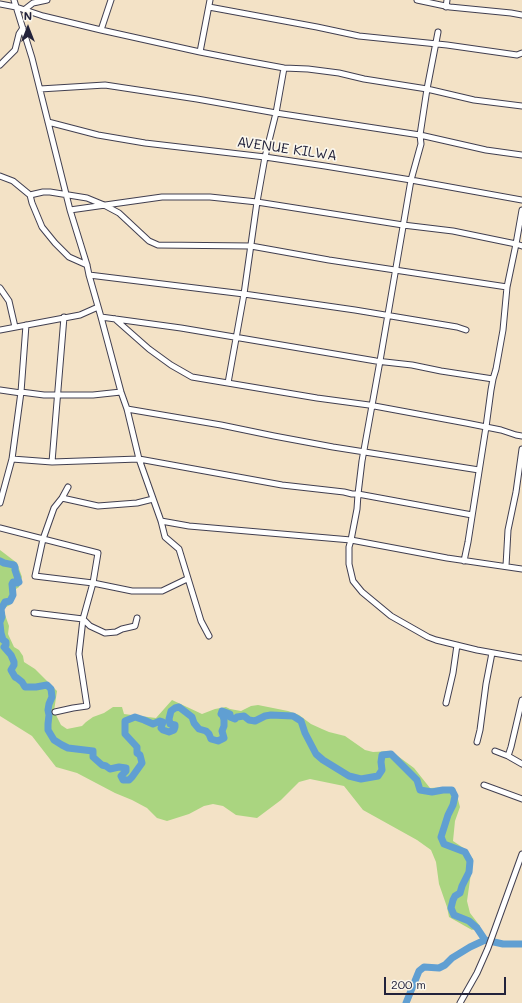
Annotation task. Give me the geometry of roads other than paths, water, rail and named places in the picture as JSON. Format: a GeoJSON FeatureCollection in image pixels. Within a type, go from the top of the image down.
{"type":"FeatureCollection","features":[{"type":"Feature","properties":{"kind":"street"},"geometry":{"type":"LineString","coordinates":[[14,0],[40,89],[70,210],[88,265],[89,275],[127,409],[139,459],[161,521],[165,537],[178,549],[201,621],[209,636]]}},
{"type":"Feature","properties":{"kind":"street"},"geometry":{"type":"LineString","coordinates":[[24,10],[33,3],[47,0]]}},
{"type":"Feature","properties":{"kind":"street"},"geometry":{"type":"LineString","coordinates":[[101,30],[111,0]]}},
{"type":"Feature","properties":{"kind":"street"},"geometry":{"type":"LineString","coordinates":[[200,52],[210,0]]}},
{"type":"Feature","properties":{"kind":"street"},"geometry":{"type":"LineString","coordinates":[[417,0],[446,7],[521,14]]}},
{"type":"Feature","properties":{"kind":"street"},"geometry":{"type":"LineString","coordinates":[[446,7],[447,0]]}},
{"type":"Feature","properties":{"kind":"street"},"geometry":{"type":"LineString","coordinates":[[0,4],[101,30],[200,52],[284,68],[339,73],[364,79],[427,89],[474,100],[522,106]]}},
{"type":"Feature","properties":{"kind":"street"},"geometry":{"type":"LineString","coordinates":[[209,7],[359,36],[517,54],[522,53]]}},
{"type":"Feature","properties":{"kind":"street"},"geometry":{"type":"LineString","coordinates":[[0,65],[15,50],[19,34],[23,28]]}},
{"type":"Feature","properties":{"kind":"street"},"geometry":{"type":"LineString","coordinates":[[438,32],[420,135],[421,144],[410,180],[362,461],[349,564],[353,580],[362,592],[391,616],[428,637],[492,653],[522,658]]}},
{"type":"Feature","properties":{"kind":"street"},"geometry":{"type":"LineString","coordinates":[[228,383],[244,294],[250,246],[265,157],[276,113],[284,68]]}},
{"type":"Feature","properties":{"kind":"street"},"geometry":{"type":"LineString","coordinates":[[40,89],[106,85],[197,98],[276,113],[420,135],[486,150],[522,155]]}},
{"type":"Feature","properties":{"kind":"street","name":"AVENUE KILWA"},"geometry":{"type":"LineString","coordinates":[[48,122],[98,135],[145,143],[265,157],[410,180],[522,200]]}},
{"type":"Feature","properties":{"kind":"street"},"geometry":{"type":"LineString","coordinates":[[0,176],[13,181],[30,196],[42,227],[55,243],[69,257],[88,265]]}},
{"type":"Feature","properties":{"kind":"street"},"geometry":{"type":"LineString","coordinates":[[30,196],[43,192],[87,198],[119,213],[149,241],[158,245],[250,246],[329,260],[507,287]]}},
{"type":"Feature","properties":{"kind":"street"},"geometry":{"type":"LineString","coordinates":[[70,210],[162,197],[210,197],[257,202],[403,225],[453,231],[522,246]]}},
{"type":"Feature","properties":{"kind":"street"},"geometry":{"type":"LineString","coordinates":[[464,561],[493,379],[496,369],[507,287],[522,210]]}},
{"type":"Feature","properties":{"kind":"street"},"geometry":{"type":"LineString","coordinates":[[89,275],[244,294],[355,310],[457,327],[466,330]]}},
{"type":"Feature","properties":{"kind":"street"},"geometry":{"type":"LineString","coordinates":[[1,290],[9,301],[15,327]]}},
{"type":"Feature","properties":{"kind":"street"},"geometry":{"type":"LineString","coordinates":[[0,330],[80,315],[98,307]]}},
{"type":"Feature","properties":{"kind":"street"},"geometry":{"type":"LineString","coordinates":[[52,462],[64,317]]}},
{"type":"Feature","properties":{"kind":"street"},"geometry":{"type":"LineString","coordinates":[[101,317],[236,336],[380,362],[412,365],[493,379]]}},
{"type":"Feature","properties":{"kind":"street"},"geometry":{"type":"LineString","coordinates":[[115,319],[149,349],[192,378],[372,406],[486,427],[522,436]]}},
{"type":"Feature","properties":{"kind":"street"},"geometry":{"type":"LineString","coordinates":[[0,503],[12,459],[21,392],[26,324]]}},
{"type":"Feature","properties":{"kind":"street"},"geometry":{"type":"LineString","coordinates":[[0,390],[44,395],[93,395],[121,392]]}},
{"type":"Feature","properties":{"kind":"street"},"geometry":{"type":"LineString","coordinates":[[127,409],[221,425],[274,436],[479,470]]}},
{"type":"Feature","properties":{"kind":"street"},"geometry":{"type":"LineString","coordinates":[[506,566],[508,530],[516,492],[522,449]]}},
{"type":"Feature","properties":{"kind":"street"},"geometry":{"type":"LineString","coordinates":[[12,459],[52,462],[139,459],[282,485],[358,494],[472,515]]}},
{"type":"Feature","properties":{"kind":"street"},"geometry":{"type":"LineString","coordinates":[[68,487],[54,508],[34,576],[93,583],[132,591],[162,591],[188,579]]}},
{"type":"Feature","properties":{"kind":"street"},"geometry":{"type":"LineString","coordinates":[[62,498],[98,506],[137,503],[153,499]]}},
{"type":"Feature","properties":{"kind":"street"},"geometry":{"type":"LineString","coordinates":[[161,521],[189,526],[351,540],[464,561],[522,568]]}},
{"type":"Feature","properties":{"kind":"street"},"geometry":{"type":"LineString","coordinates":[[0,528],[98,553],[93,583],[83,619],[79,654],[87,706],[55,712]]}},
{"type":"Feature","properties":{"kind":"street"},"geometry":{"type":"LineString","coordinates":[[34,613],[83,619],[90,626],[105,633],[116,632],[135,626],[137,618]]}},
{"type":"Feature","properties":{"kind":"street"},"geometry":{"type":"LineString","coordinates":[[446,703],[453,673],[457,645]]}},
{"type":"Feature","properties":{"kind":"street"},"geometry":{"type":"LineString","coordinates":[[477,742],[492,653]]}},
{"type":"Feature","properties":{"kind":"street"},"geometry":{"type":"LineString","coordinates":[[508,756],[522,700]]}},
{"type":"Feature","properties":{"kind":"street"},"geometry":{"type":"LineString","coordinates":[[495,751],[522,764]]}},
{"type":"Feature","properties":{"kind":"street"},"geometry":{"type":"LineString","coordinates":[[484,785],[522,799]]}},
{"type":"Feature","properties":{"kind":"street"},"geometry":{"type":"LineString","coordinates":[[460,1003],[477,974],[488,948],[522,854]]}},
{"type":"Feature","properties":{"kind":"waterway"},"geometry":{"type":"LineString","coordinates":[[0,561],[14,565],[19,582],[13,582],[12,584],[13,595],[10,601],[5,602],[1,609],[2,617],[0,622]]}},
{"type":"Feature","properties":{"kind":"waterway"},"geometry":{"type":"LineString","coordinates":[[0,624],[3,640],[6,642],[4,647],[11,655],[14,662],[11,670],[15,677],[22,682],[25,687],[47,685],[51,689],[52,697],[48,710],[48,730],[54,740],[68,748],[93,751],[93,757],[102,765],[110,769],[119,767],[126,768],[126,771],[121,776],[123,780],[129,780],[142,763],[140,755],[137,753],[137,747],[125,734],[125,721],[135,717],[153,724],[160,721],[163,722],[161,728],[169,732],[174,730],[175,727],[175,725],[170,724],[169,719],[171,711],[179,707],[192,717],[194,723],[199,729],[206,731],[211,739],[218,741],[224,738],[222,731],[224,726],[224,720],[221,714],[222,711],[230,714],[230,717],[235,719],[237,717],[244,716],[249,720],[255,721],[271,715],[293,716],[301,721],[305,733],[316,754],[349,776],[361,779],[378,776],[382,770],[382,755],[391,754],[417,780],[420,790],[432,792],[452,790],[455,796],[453,805],[441,837],[444,844],[465,852],[470,861],[469,872],[460,893],[455,896],[453,900],[451,908],[454,915],[469,921],[477,928],[485,940],[503,944],[522,944]]}},
{"type":"Feature","properties":{"kind":"waterway"},"geometry":{"type":"LineString","coordinates":[[406,1003],[419,971],[424,967],[439,968],[470,947],[485,940]]}}]}
